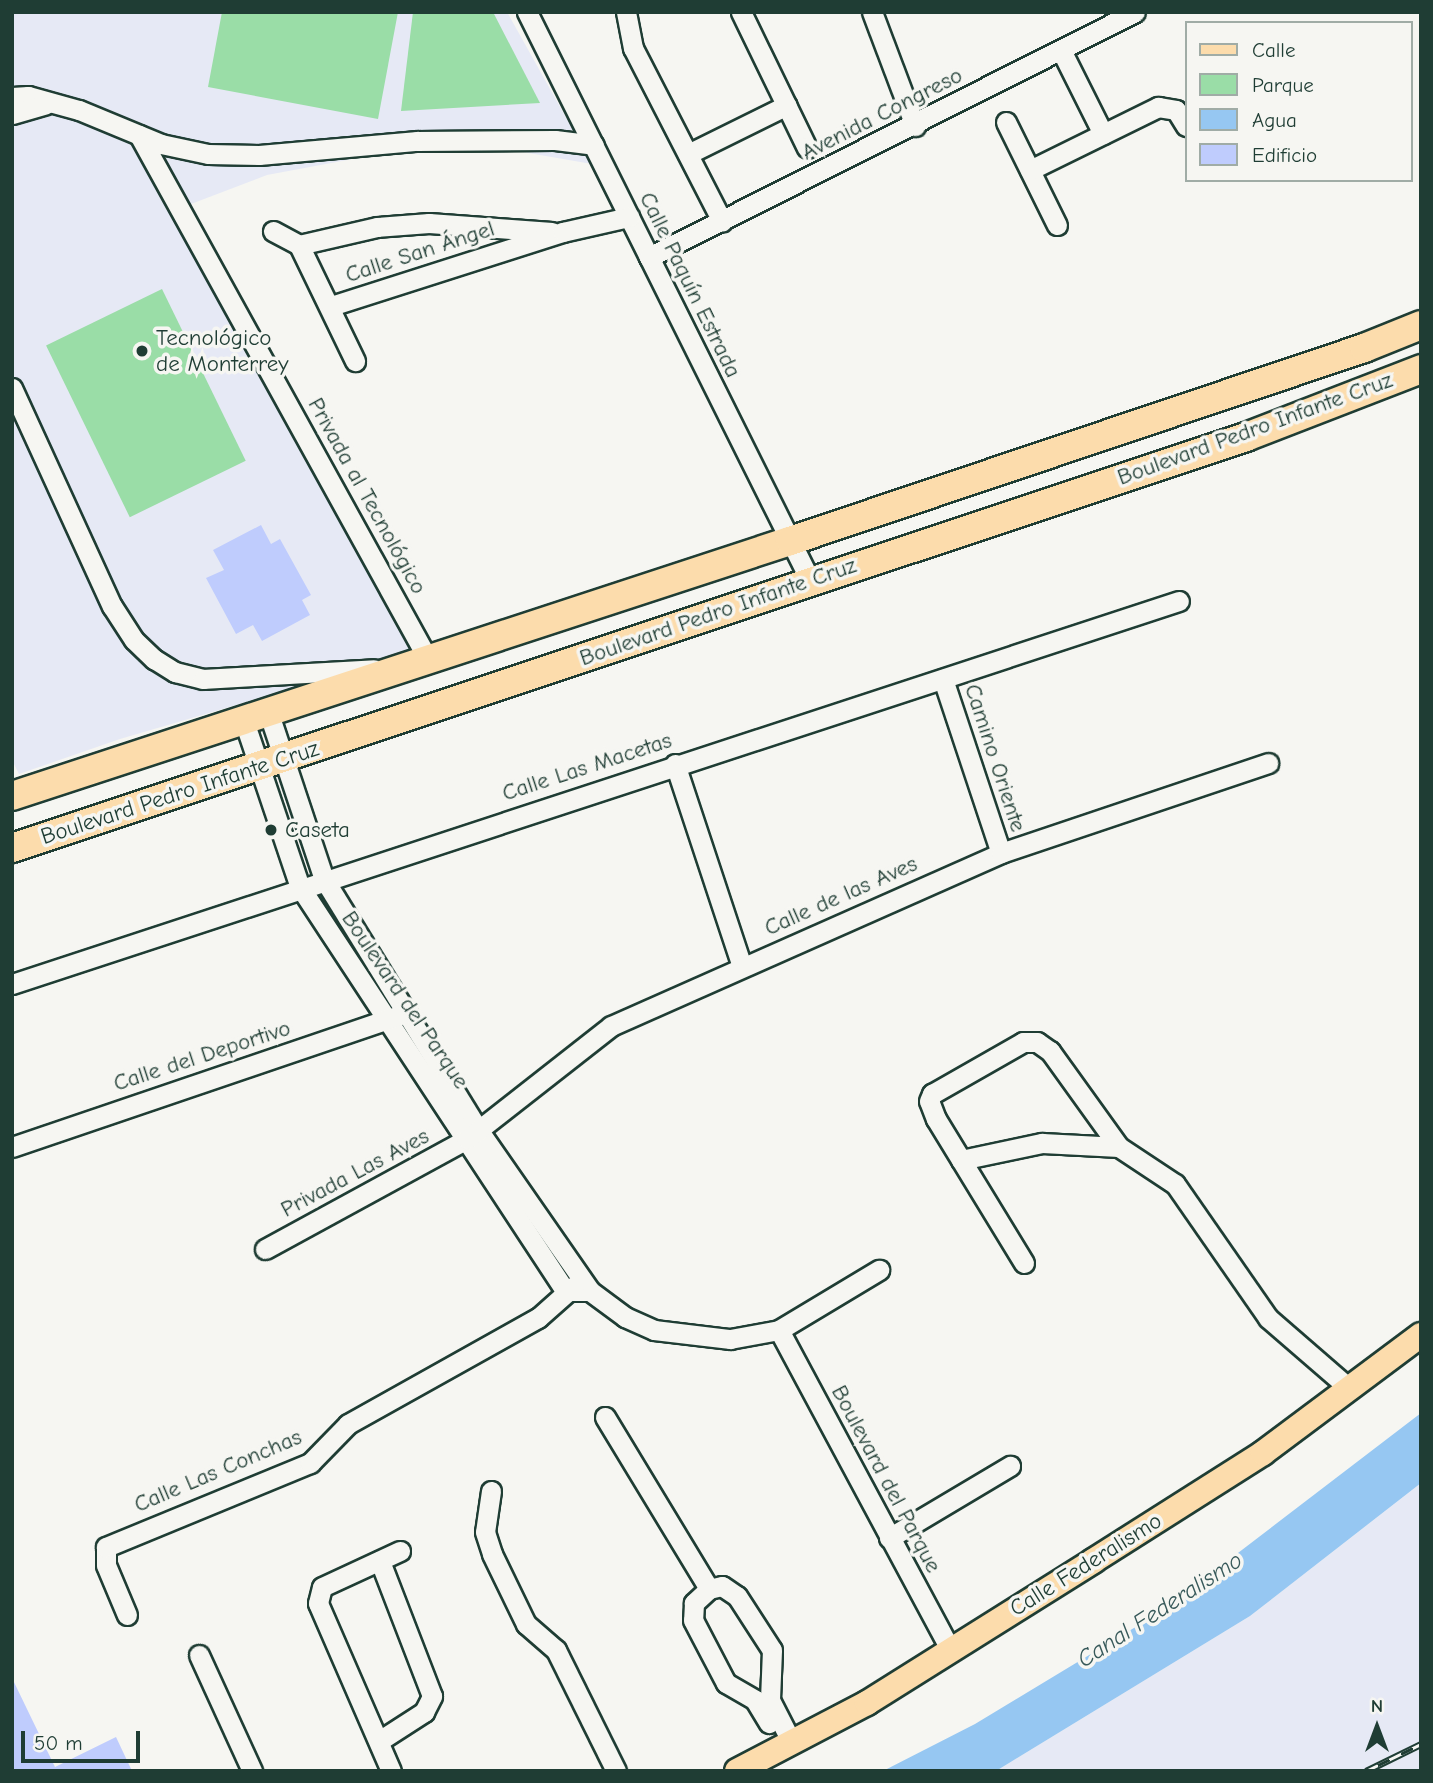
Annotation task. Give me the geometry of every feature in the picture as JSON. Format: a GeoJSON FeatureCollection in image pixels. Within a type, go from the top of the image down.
{"type":"FeatureCollection","features":[{"type":"Feature","properties":{"kind":"highway","name":"Boulevard Pedro Infante Cruz"},"geometry":{"type":"LineString","coordinates":[[12,796],[790,541],[1364,348],[1421,325]]}},
{"type":"Feature","properties":{"kind":"highway","name":"Boulevard Pedro Infante Cruz"},"geometry":{"type":"LineString","coordinates":[[12,848],[272,763],[810,580],[1246,437],[1421,369]]}},
{"type":"Feature","properties":{"kind":"main road","name":"Calle Federalismo"},"geometry":{"type":"LineString","coordinates":[[737,1771],[951,1651],[1262,1453],[1421,1335]]}},
{"type":"Feature","properties":{"kind":"street","name":"Calle Paquín Estrada"},"geometry":{"type":"LineString","coordinates":[[527,12],[810,580]]}},
{"type":"Feature","properties":{"kind":"street"},"geometry":{"type":"LineString","coordinates":[[626,12],[628,37],[722,221]]}},
{"type":"Feature","properties":{"kind":"street"},"geometry":{"type":"LineString","coordinates":[[741,12],[807,148]]}},
{"type":"Feature","properties":{"kind":"street"},"geometry":{"type":"LineString","coordinates":[[872,12],[915,125]]}},
{"type":"Feature","properties":{"kind":"street","name":"Avenida Congreso"},"geometry":{"type":"LineString","coordinates":[[649,257],[1135,12]]}},
{"type":"Feature","properties":{"kind":"street"},"geometry":{"type":"LineString","coordinates":[[1061,50],[1102,134]]}},
{"type":"Feature","properties":{"kind":"street"},"geometry":{"type":"LineString","coordinates":[[12,97],[28,96],[46,104],[79,110],[139,135],[185,150],[230,155],[417,141],[555,141],[593,145]]}},
{"type":"Feature","properties":{"kind":"street"},"geometry":{"type":"LineString","coordinates":[[12,114],[46,104]]}},
{"type":"Feature","properties":{"kind":"street"},"geometry":{"type":"LineString","coordinates":[[688,154],[787,105]]}},
{"type":"Feature","properties":{"kind":"street"},"geometry":{"type":"LineString","coordinates":[[1030,170],[1158,107],[1171,107],[1184,123]]}},
{"type":"Feature","properties":{"kind":"street"},"geometry":{"type":"LineString","coordinates":[[1006,122],[1057,225]]}},
{"type":"Feature","properties":{"kind":"street","name":"Privada al Tecnológico"},"geometry":{"type":"LineString","coordinates":[[139,135],[421,663]]}},
{"type":"Feature","properties":{"kind":"street","name":"Calle San Ángel"},"geometry":{"type":"LineString","coordinates":[[563,232],[429,223],[377,227],[299,245],[331,306],[563,232],[629,217]]}},
{"type":"Feature","properties":{"kind":"street"},"geometry":{"type":"LineString","coordinates":[[273,231],[299,245]]}},
{"type":"Feature","properties":{"kind":"street"},"geometry":{"type":"LineString","coordinates":[[331,306],[355,361]]}},
{"type":"Feature","properties":{"kind":"street"},"geometry":{"type":"LineString","coordinates":[[12,388],[111,606],[134,640],[154,659],[175,672],[203,679],[421,663]]}},
{"type":"Feature","properties":{"kind":"street","name":"Calle Las Macetas"},"geometry":{"type":"LineString","coordinates":[[12,984],[324,879],[1179,601]]}},
{"type":"Feature","properties":{"kind":"street","name":"Camino Oriente"},"geometry":{"type":"LineString","coordinates":[[943,679],[1001,853]]}},
{"type":"Feature","properties":{"kind":"street","name":"Boulevard del Parque"},"geometry":{"type":"LineString","coordinates":[[256,714],[272,763],[300,887],[389,1020],[579,1288]]}},
{"type":"Feature","properties":{"kind":"street","name":"Boulevard del Parque"},"geometry":{"type":"LineString","coordinates":[[256,714],[272,763],[324,879],[407,1011],[473,1135]]}},
{"type":"Feature","properties":{"kind":"street","name":"Calle de las Aves"},"geometry":{"type":"LineString","coordinates":[[473,1135],[611,1026],[1001,853],[1268,763]]}},
{"type":"Feature","properties":{"kind":"street"},"geometry":{"type":"LineString","coordinates":[[675,764],[742,966]]}},
{"type":"Feature","properties":{"kind":"street","name":"Calle del Deportivo"},"geometry":{"type":"LineString","coordinates":[[12,1147],[389,1020],[407,1011]]}},
{"type":"Feature","properties":{"kind":"street"},"geometry":{"type":"LineString","coordinates":[[1024,1263],[931,1110],[932,1094],[1030,1041],[1050,1051],[1119,1147],[1175,1184],[1268,1318],[1350,1388]]}},
{"type":"Feature","properties":{"kind":"street","name":"Privada Las Aves"},"geometry":{"type":"LineString","coordinates":[[265,1249],[473,1135]]}},
{"type":"Feature","properties":{"kind":"street"},"geometry":{"type":"LineString","coordinates":[[961,1160],[1020,1145],[1065,1143],[1119,1147]]}},
{"type":"Feature","properties":{"kind":"street"},"geometry":{"type":"LineString","coordinates":[[579,1288],[639,1325],[674,1335],[730,1339],[779,1330],[879,1270]]}},
{"type":"Feature","properties":{"kind":"street","name":"Calle Las Conchas"},"geometry":{"type":"LineString","coordinates":[[127,1615],[106,1565],[106,1547],[310,1463],[348,1424],[538,1318],[579,1288]]}},
{"type":"Feature","properties":{"kind":"street","name":"Boulevard del Parque"},"geometry":{"type":"LineString","coordinates":[[779,1330],[951,1651]]}},
{"type":"Feature","properties":{"kind":"street"},"geometry":{"type":"LineString","coordinates":[[604,1418],[709,1589]]}},
{"type":"Feature","properties":{"kind":"street"},"geometry":{"type":"LineString","coordinates":[[889,1538],[1010,1466]]}},
{"type":"Feature","properties":{"kind":"street"},"geometry":{"type":"LineString","coordinates":[[491,1491],[485,1532],[492,1554],[526,1624],[556,1650],[616,1771]]}},
{"type":"Feature","properties":{"kind":"street"},"geometry":{"type":"LineString","coordinates":[[391,1771],[317,1603],[322,1587],[400,1551]]}},
{"type":"Feature","properties":{"kind":"street"},"geometry":{"type":"LineString","coordinates":[[379,1741],[424,1712],[432,1696],[380,1561]]}},
{"type":"Feature","properties":{"kind":"street"},"geometry":{"type":"LineString","coordinates":[[722,1586],[737,1595],[772,1650],[770,1700],[787,1745],[759,1704],[726,1683],[693,1620],[694,1603],[709,1589],[722,1586]]}},
{"type":"Feature","properties":{"kind":"street"},"geometry":{"type":"LineString","coordinates":[[199,1656],[252,1771]]}},
{"type":"Feature","properties":{"kind":"street"},"geometry":{"type":"LineString","coordinates":[[737,1692],[754,1692],[771,1680]]}},
{"type":"Feature","properties":{"kind":"shaded area","name":"Tecnológico de Monterrey"},"geometry":{"type":"Polygon","coordinates":[[[12,12],[507,12],[592,164],[517,151],[390,152],[267,175],[191,204],[431,648],[120,739],[19,774],[12,760],[12,12]]]}},
{"type":"Feature","properties":{"kind":"shaded area"},"geometry":{"type":"Polygon","coordinates":[[[1421,1483],[1421,1771],[996,1771],[1250,1616],[1421,1483]]]}},
{"type":"Feature","properties":{"kind":"green space"},"geometry":{"type":"Polygon","coordinates":[[[222,12],[398,12],[378,119],[208,87],[222,12]]]}},
{"type":"Feature","properties":{"kind":"green space"},"geometry":{"type":"Polygon","coordinates":[[[413,12],[493,12],[540,103],[401,111],[413,12]]]}},
{"type":"Feature","properties":{"kind":"green space"},"geometry":{"type":"Polygon","coordinates":[[[162,289],[246,461],[130,517],[46,346],[162,289]]]}},
{"type":"Feature","properties":{"kind":"water"},"geometry":{"type":"Polygon","coordinates":[[[1421,1413],[1421,1483],[1250,1616],[996,1771],[883,1771],[975,1724],[1162,1611],[1421,1413]]]}},
{"type":"Feature","properties":{"kind":"building"},"geometry":{"type":"Polygon","coordinates":[[[261,525],[271,544],[280,539],[311,595],[302,600],[310,615],[262,641],[253,625],[236,634],[206,578],[224,570],[213,550],[261,525]]]}},
{"type":"Feature","properties":{"kind":"building"},"geometry":{"type":"Polygon","coordinates":[[[12,1678],[55,1767],[116,1737],[132,1771],[12,1771],[12,1678]]]}},
{"type":"Feature","properties":{"kind":"railway"},"geometry":{"type":"LineString","coordinates":[[1366,1771],[1421,1744]]}},
{"type":"Feature","properties":{"kind":"place","name":"Tecnológico de Monterrey"},"geometry":{"type":"Point","coordinates":[142,351]}},
{"type":"Feature","properties":{"kind":"place","name":"Caseta"},"geometry":{"type":"Point","coordinates":[271,830]}},
{"type":"Feature","properties":{"kind":"water label","name":"Canal Federalismo"},"geometry":{"type":"Point","coordinates":[1160,1610]}}]}
